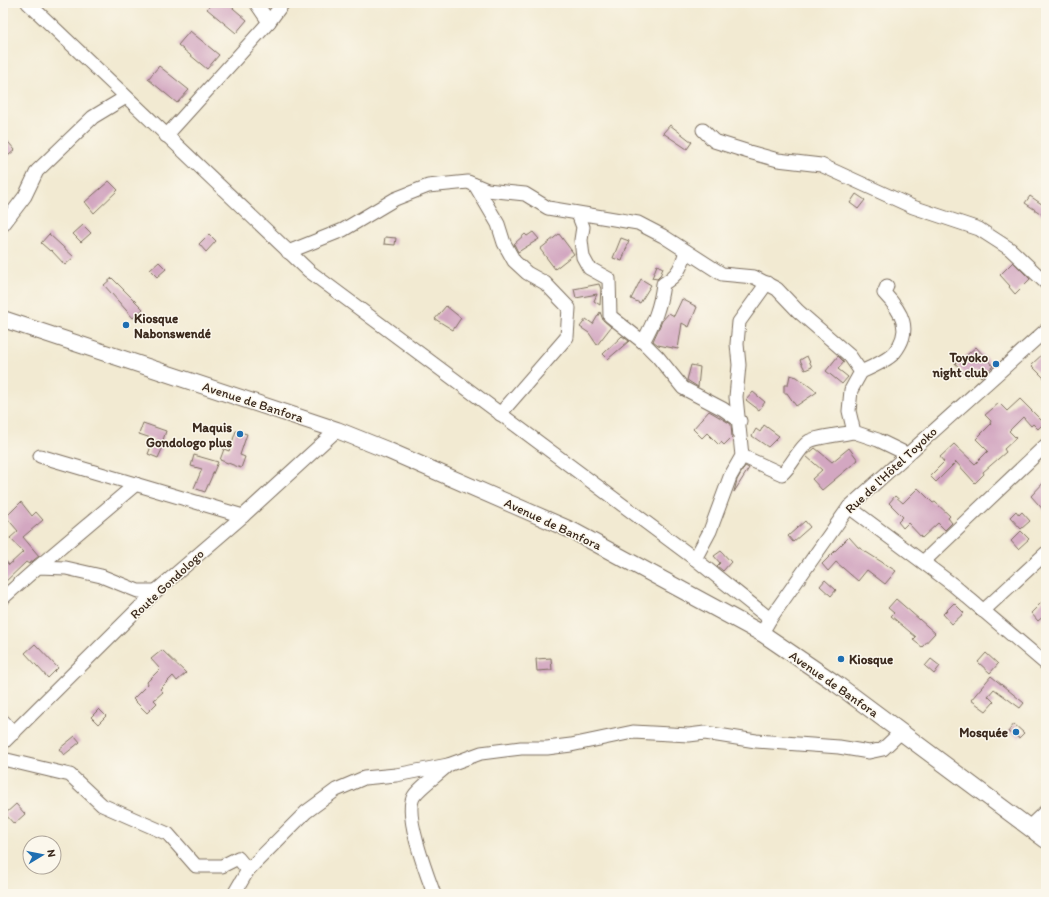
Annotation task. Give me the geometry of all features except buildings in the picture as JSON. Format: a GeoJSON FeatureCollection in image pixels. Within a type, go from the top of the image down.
{"type":"FeatureCollection","features":[{"type":"Feature","properties":{"kind":"main road","name":"Avenue de Banfora"},"geometry":{"type":"LineString","coordinates":[[3,319],[336,430],[387,450],[573,531],[763,634],[838,685],[1046,840]]}},
{"type":"Feature","properties":{"kind":"street"},"geometry":{"type":"LineString","coordinates":[[28,3],[309,271],[695,559],[770,619]]}},
{"type":"Feature","properties":{"kind":"street"},"geometry":{"type":"LineString","coordinates":[[256,3],[269,22]]}},
{"type":"Feature","properties":{"kind":"street"},"geometry":{"type":"LineString","coordinates":[[166,136],[269,22],[283,3]]}},
{"type":"Feature","properties":{"kind":"street"},"geometry":{"type":"LineString","coordinates":[[3,225],[25,196],[37,171],[93,117],[126,97]]}},
{"type":"Feature","properties":{"kind":"street"},"geometry":{"type":"LineString","coordinates":[[703,130],[714,141],[749,152],[778,160],[821,165],[913,207],[978,229],[1010,249],[1046,283]]}},
{"type":"Feature","properties":{"kind":"street"},"geometry":{"type":"LineString","coordinates":[[288,252],[343,230],[395,199],[428,186],[468,182],[487,190],[525,194],[548,208],[638,224],[663,236],[722,274],[754,276],[777,289],[798,311],[850,356],[861,372]]}},
{"type":"Feature","properties":{"kind":"street"},"geometry":{"type":"LineString","coordinates":[[475,185],[498,224],[504,243],[514,261],[527,273],[544,283],[569,308],[567,336],[500,414]]}},
{"type":"Feature","properties":{"kind":"street"},"geometry":{"type":"LineString","coordinates":[[578,214],[583,227],[580,240],[583,257],[589,268],[609,279],[610,316],[643,342],[658,357],[683,388],[723,408],[740,421]]}},
{"type":"Feature","properties":{"kind":"street"},"geometry":{"type":"LineString","coordinates":[[643,342],[655,321],[660,304],[662,284],[675,277],[686,251]]}},
{"type":"Feature","properties":{"kind":"street"},"geometry":{"type":"LineString","coordinates":[[695,559],[710,531],[730,477],[742,456],[740,421],[736,397],[739,365],[737,344],[739,322],[767,283]]}},
{"type":"Feature","properties":{"kind":"street"},"geometry":{"type":"LineString","coordinates":[[854,432],[849,411],[851,390],[861,372],[893,354],[904,334],[904,320],[893,303],[884,293],[887,286]]}},
{"type":"Feature","properties":{"kind":"street","name":"Rue de l'Hôtel Toyoko"},"geometry":{"type":"LineString","coordinates":[[763,634],[770,619],[849,506],[1046,330]]}},
{"type":"Feature","properties":{"kind":"street","name":"Route Gondologo"},"geometry":{"type":"LineString","coordinates":[[3,743],[156,592],[243,516],[336,430]]}},
{"type":"Feature","properties":{"kind":"street"},"geometry":{"type":"LineString","coordinates":[[742,456],[782,474],[792,464],[798,453],[809,440],[854,432],[878,440],[907,454]]}},
{"type":"Feature","properties":{"kind":"street"},"geometry":{"type":"LineString","coordinates":[[923,562],[1046,445]]}},
{"type":"Feature","properties":{"kind":"street"},"geometry":{"type":"LineString","coordinates":[[40,456],[243,516]]}},
{"type":"Feature","properties":{"kind":"street"},"geometry":{"type":"LineString","coordinates":[[3,598],[136,484]]}},
{"type":"Feature","properties":{"kind":"street"},"geometry":{"type":"LineString","coordinates":[[849,506],[923,562],[1046,664]]}},
{"type":"Feature","properties":{"kind":"street"},"geometry":{"type":"LineString","coordinates":[[983,611],[1046,553]]}},
{"type":"Feature","properties":{"kind":"street"},"geometry":{"type":"LineString","coordinates":[[38,567],[66,568],[101,576],[138,591],[156,592]]}},
{"type":"Feature","properties":{"kind":"street"},"geometry":{"type":"LineString","coordinates":[[3,721],[14,733]]}},
{"type":"Feature","properties":{"kind":"street"},"geometry":{"type":"LineString","coordinates":[[234,894],[248,870],[306,812],[336,790],[364,778],[396,775],[448,765],[481,753],[521,748],[547,748],[571,745],[633,732],[689,735],[705,733],[756,741],[839,747],[869,752],[883,749],[901,732]]}},
{"type":"Feature","properties":{"kind":"street"},"geometry":{"type":"LineString","coordinates":[[3,760],[70,775],[102,805],[168,834],[196,866],[222,866],[238,858],[248,870]]}},
{"type":"Feature","properties":{"kind":"street"},"geometry":{"type":"LineString","coordinates":[[434,894],[422,860],[412,822],[411,807],[414,796],[448,765]]}},
{"type":"Feature","properties":{"kind":"street"},"geometry":{"type":"LineString","coordinates":[[1029,827],[1046,811]]}},
{"type":"Feature","properties":{"kind":"place","name":"Kiosque Nabonswendé"},"geometry":{"type":"Point","coordinates":[126,325]}},
{"type":"Feature","properties":{"kind":"place","name":"Toyoko night club"},"geometry":{"type":"Point","coordinates":[996,364]}},
{"type":"Feature","properties":{"kind":"place","name":"Maquis Gondologo plus"},"geometry":{"type":"Point","coordinates":[240,434]}},
{"type":"Feature","properties":{"kind":"place","name":"Kiosque"},"geometry":{"type":"Point","coordinates":[841,659]}},
{"type":"Feature","properties":{"kind":"place","name":"Mosquée"},"geometry":{"type":"Point","coordinates":[1016,732]}}]}
